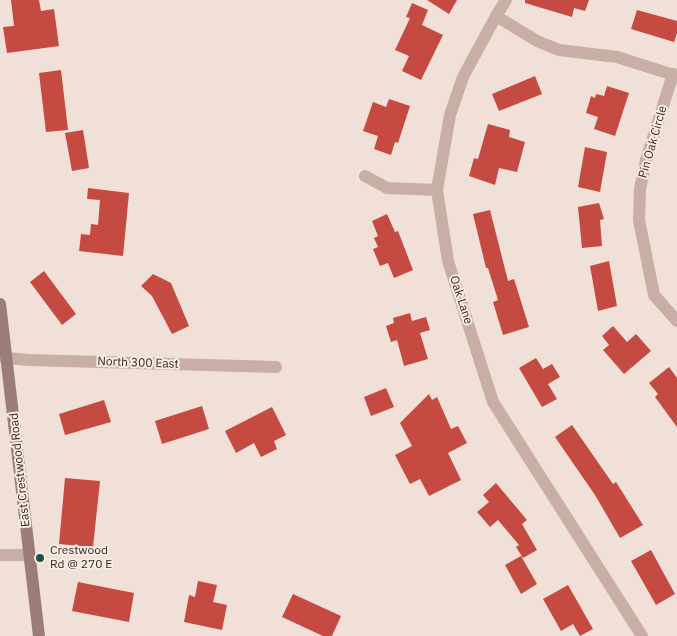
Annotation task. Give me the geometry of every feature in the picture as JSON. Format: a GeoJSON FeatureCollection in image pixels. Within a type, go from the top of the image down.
{"type":"FeatureCollection","features":[{"type":"Feature","properties":{"kind":"street","name":"Oak Lane"},"geometry":{"type":"LineString","coordinates":[[506,0],[463,77],[450,115],[437,190],[448,261],[493,402],[642,636]]}},
{"type":"Feature","properties":{"kind":"street"},"geometry":{"type":"LineString","coordinates":[[496,16],[537,41],[559,50],[617,57],[675,75]]}},
{"type":"Feature","properties":{"kind":"street","name":"Pin Oak Circle"},"geometry":{"type":"LineString","coordinates":[[675,75],[646,160],[640,189],[639,220],[654,294],[677,321]]}},
{"type":"Feature","properties":{"kind":"street"},"geometry":{"type":"LineString","coordinates":[[365,176],[387,188],[437,190]]}},
{"type":"Feature","properties":{"kind":"street","name":"East Crestwood Road"},"geometry":{"type":"LineString","coordinates":[[0,304],[4,357],[39,636]]}},
{"type":"Feature","properties":{"kind":"street","name":"North 300 East"},"geometry":{"type":"LineString","coordinates":[[4,357],[276,367]]}},
{"type":"Feature","properties":{"kind":"street"},"geometry":{"type":"LineString","coordinates":[[0,556],[29,555]]}},
{"type":"Feature","properties":{"kind":"building"},"geometry":{"type":"Polygon","coordinates":[[[11,0],[39,0],[41,11],[54,9],[59,46],[7,53],[3,27],[14,26],[11,0]]]}},
{"type":"Feature","properties":{"kind":"building"},"geometry":{"type":"Polygon","coordinates":[[[427,0],[457,0],[449,14],[427,0]]]}},
{"type":"Feature","properties":{"kind":"building"},"geometry":{"type":"Polygon","coordinates":[[[525,0],[589,0],[585,11],[574,8],[572,17],[525,3],[525,0]]]}},
{"type":"Feature","properties":{"kind":"building"},"geometry":{"type":"Polygon","coordinates":[[[412,3],[428,10],[422,25],[443,35],[421,80],[402,71],[409,56],[395,50],[410,18],[406,17],[412,3]]]}},
{"type":"Feature","properties":{"kind":"building"},"geometry":{"type":"Polygon","coordinates":[[[637,10],[677,21],[677,33],[674,42],[631,29],[637,10]]]}},
{"type":"Feature","properties":{"kind":"building"},"geometry":{"type":"Polygon","coordinates":[[[61,70],[68,130],[46,132],[39,73],[61,70]]]}},
{"type":"Feature","properties":{"kind":"building"},"geometry":{"type":"Polygon","coordinates":[[[535,76],[542,94],[499,111],[492,94],[535,76]]]}},
{"type":"Feature","properties":{"kind":"building"},"geometry":{"type":"Polygon","coordinates":[[[607,86],[629,93],[615,136],[594,129],[598,117],[586,113],[591,96],[595,98],[596,94],[604,96],[607,86]]]}},
{"type":"Feature","properties":{"kind":"building"},"geometry":{"type":"Polygon","coordinates":[[[389,99],[410,106],[398,143],[395,142],[391,155],[374,149],[378,136],[363,131],[373,102],[386,107],[389,99]]]}},
{"type":"Feature","properties":{"kind":"building"},"geometry":{"type":"Polygon","coordinates":[[[488,124],[510,130],[509,137],[525,142],[517,172],[499,168],[495,185],[469,176],[474,158],[478,159],[488,124]]]}},
{"type":"Feature","properties":{"kind":"building"},"geometry":{"type":"Polygon","coordinates":[[[83,130],[89,168],[72,171],[65,133],[83,130]]]}},
{"type":"Feature","properties":{"kind":"building"},"geometry":{"type":"Polygon","coordinates":[[[585,147],[607,152],[600,192],[578,187],[585,147]]]}},
{"type":"Feature","properties":{"kind":"building"},"geometry":{"type":"Polygon","coordinates":[[[88,188],[129,193],[123,256],[79,251],[81,234],[90,235],[91,224],[98,225],[100,200],[87,199],[88,188]]]}},
{"type":"Feature","properties":{"kind":"building"},"geometry":{"type":"Polygon","coordinates":[[[599,203],[604,219],[600,220],[602,246],[582,248],[578,207],[599,203]]]}},
{"type":"Feature","properties":{"kind":"building"},"geometry":{"type":"Polygon","coordinates":[[[490,210],[508,281],[514,279],[529,327],[503,335],[493,302],[498,300],[488,268],[486,268],[473,214],[490,210]]]}},
{"type":"Feature","properties":{"kind":"building"},"geometry":{"type":"Polygon","coordinates":[[[387,214],[395,232],[398,231],[413,270],[394,278],[388,263],[380,266],[373,249],[378,247],[374,238],[378,236],[372,221],[387,214]]]}},
{"type":"Feature","properties":{"kind":"building"},"geometry":{"type":"Polygon","coordinates":[[[609,261],[617,306],[598,311],[590,266],[609,261]]]}},
{"type":"Feature","properties":{"kind":"building"},"geometry":{"type":"Polygon","coordinates":[[[44,271],[76,314],[62,325],[30,282],[44,271]]]}},
{"type":"Feature","properties":{"kind":"building"},"geometry":{"type":"Polygon","coordinates":[[[153,274],[171,283],[189,326],[172,334],[152,296],[141,286],[153,274]]]}},
{"type":"Feature","properties":{"kind":"building"},"geometry":{"type":"Polygon","coordinates":[[[410,313],[412,321],[426,317],[430,330],[420,333],[428,359],[404,366],[397,340],[391,342],[386,326],[394,323],[393,318],[410,313]]]}},
{"type":"Feature","properties":{"kind":"building"},"geometry":{"type":"Polygon","coordinates":[[[613,326],[627,342],[636,334],[651,351],[624,374],[603,350],[609,345],[602,336],[613,326]]]}},
{"type":"Feature","properties":{"kind":"building"},"geometry":{"type":"Polygon","coordinates":[[[536,358],[543,369],[552,364],[560,377],[548,384],[557,399],[542,407],[519,368],[536,358]]]}},
{"type":"Feature","properties":{"kind":"building"},"geometry":{"type":"Polygon","coordinates":[[[669,367],[677,378],[677,427],[655,397],[658,394],[649,383],[669,367]]]}},
{"type":"Feature","properties":{"kind":"building"},"geometry":{"type":"Polygon","coordinates":[[[386,388],[394,407],[371,416],[364,397],[386,388]]]}},
{"type":"Feature","properties":{"kind":"building"},"geometry":{"type":"Polygon","coordinates":[[[429,394],[432,400],[437,397],[451,429],[458,426],[467,443],[448,453],[461,480],[429,496],[420,479],[410,484],[395,455],[412,446],[400,423],[429,394]]]}},
{"type":"Feature","properties":{"kind":"building"},"geometry":{"type":"Polygon","coordinates":[[[104,400],[111,422],[65,435],[59,414],[104,400]]]}},
{"type":"Feature","properties":{"kind":"building"},"geometry":{"type":"Polygon","coordinates":[[[202,406],[209,429],[162,444],[155,421],[202,406]]]}},
{"type":"Feature","properties":{"kind":"building"},"geometry":{"type":"Polygon","coordinates":[[[272,407],[286,435],[274,441],[277,449],[261,457],[254,443],[236,453],[225,431],[272,407]]]}},
{"type":"Feature","properties":{"kind":"building"},"geometry":{"type":"Polygon","coordinates":[[[572,425],[613,484],[616,482],[643,525],[620,538],[595,495],[555,437],[572,425]]]}},
{"type":"Feature","properties":{"kind":"building"},"geometry":{"type":"Polygon","coordinates":[[[65,478],[100,481],[93,547],[59,544],[65,478]]]}},
{"type":"Feature","properties":{"kind":"building"},"geometry":{"type":"Polygon","coordinates":[[[496,483],[527,520],[522,524],[537,550],[523,558],[516,547],[519,545],[498,520],[490,527],[477,512],[489,502],[483,495],[496,483]]]}},
{"type":"Feature","properties":{"kind":"building"},"geometry":{"type":"Polygon","coordinates":[[[651,550],[675,594],[656,605],[631,561],[651,550]]]}},
{"type":"Feature","properties":{"kind":"building"},"geometry":{"type":"Polygon","coordinates":[[[521,556],[537,584],[521,594],[505,565],[521,556]]]}},
{"type":"Feature","properties":{"kind":"building"},"geometry":{"type":"Polygon","coordinates":[[[198,581],[217,585],[213,602],[227,605],[222,630],[184,622],[189,595],[195,597],[198,581]]]}},
{"type":"Feature","properties":{"kind":"building"},"geometry":{"type":"Polygon","coordinates":[[[78,582],[134,593],[129,622],[72,611],[78,582]]]}},
{"type":"Feature","properties":{"kind":"building"},"geometry":{"type":"Polygon","coordinates":[[[568,585],[593,629],[580,636],[573,624],[561,631],[543,599],[568,585]]]}},
{"type":"Feature","properties":{"kind":"building"},"geometry":{"type":"Polygon","coordinates":[[[293,594],[341,616],[332,636],[323,636],[282,617],[293,594]]]}},
{"type":"Feature","properties":{"kind":"place","name":"Crestwood Rd @ 270 E"},"geometry":{"type":"Point","coordinates":[40,558]}}]}
